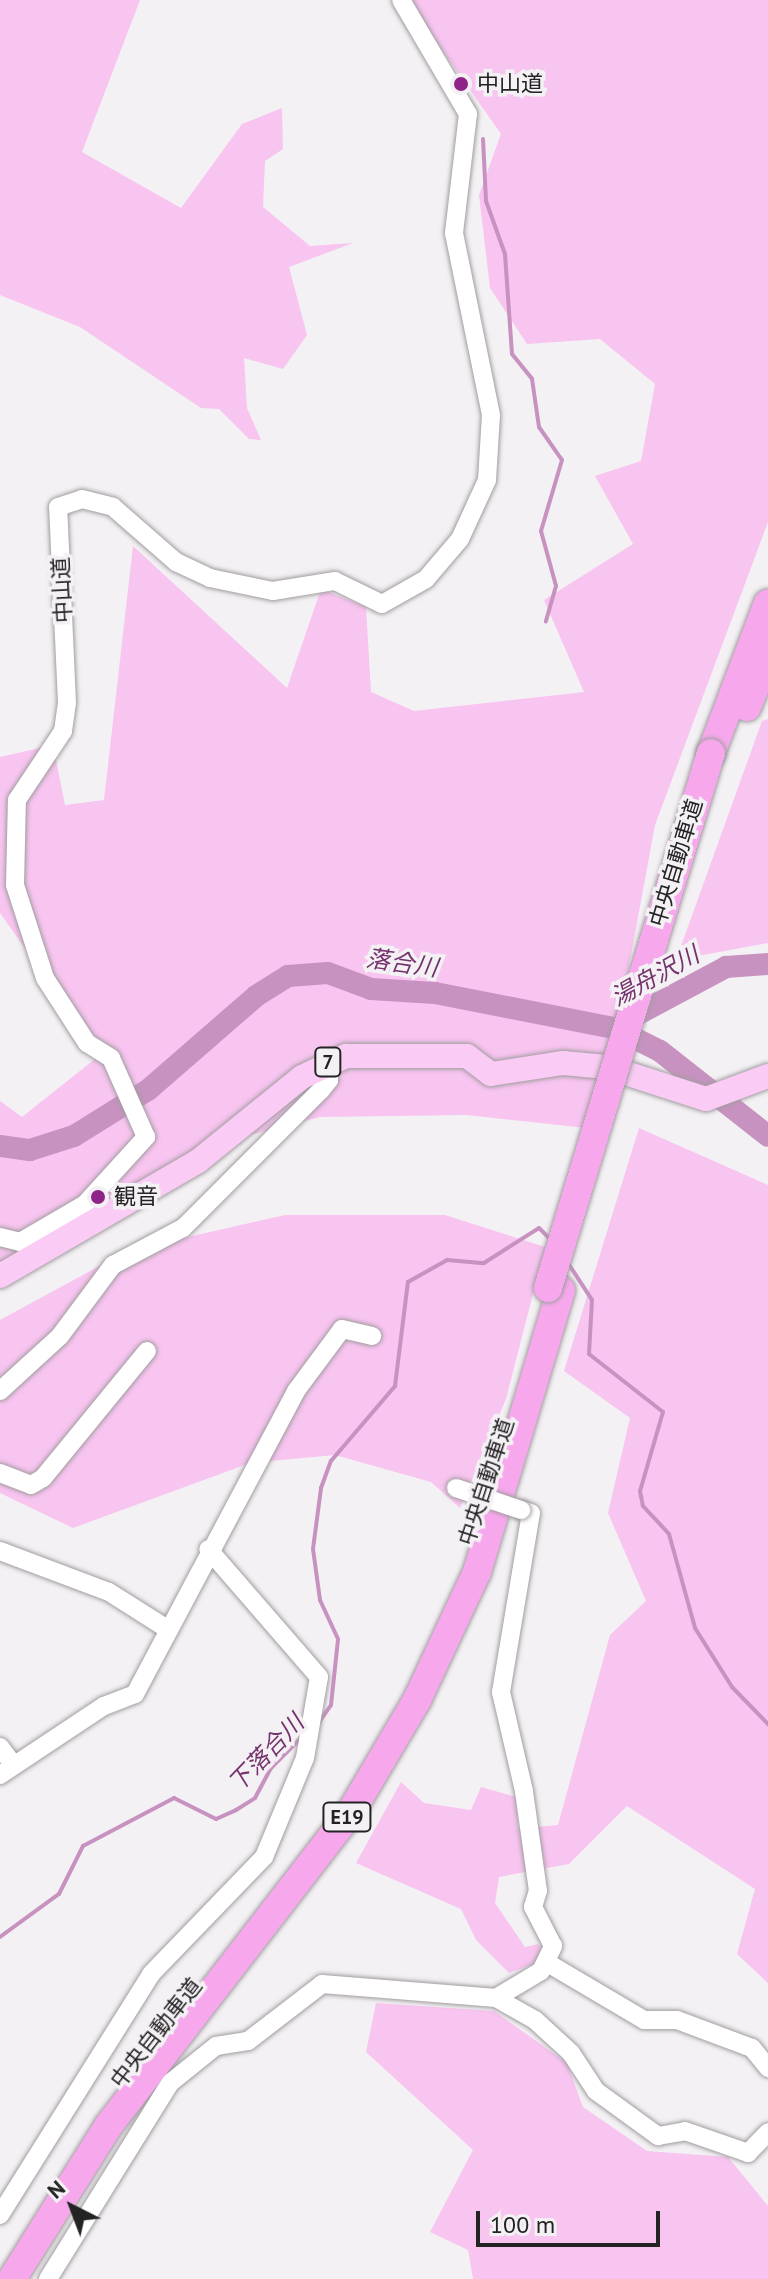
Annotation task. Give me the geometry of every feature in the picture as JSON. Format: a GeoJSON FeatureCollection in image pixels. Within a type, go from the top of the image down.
{"type":"FeatureCollection","features":[{"type":"Feature","properties":{"kind":"highway","name":"中央自動車道"},"geometry":{"type":"LineString","coordinates":[[12,2279],[109,2125],[349,1815],[410,1712],[477,1572],[555,1289],[768,603]]}},
{"type":"Feature","properties":{"kind":"highway","name":"中央自動車道"},"geometry":{"type":"LineString","coordinates":[[719,755],[768,656]]}},
{"type":"Feature","properties":{"kind":"highway","name":"中央自動車道"},"geometry":{"type":"LineString","coordinates":[[0,2260],[94,2112],[333,1806],[401,1692],[459,1566],[555,1289]]}},
{"type":"Feature","properties":{"kind":"main road","name":"7"},"geometry":{"type":"LineString","coordinates":[[0,1276],[197,1162],[326,1063],[410,1051],[467,1056],[491,1074],[563,1063],[635,1073],[665,1090],[714,1097],[768,1076]]}},
{"type":"Feature","properties":{"kind":"street","name":"中山道"},"geometry":{"type":"LineString","coordinates":[[0,1237],[20,1242],[85,1204],[141,1148],[145,1127],[114,1063],[87,1043],[45,978],[15,885],[17,800],[63,731],[67,703],[63,501],[113,507],[176,562],[210,578],[273,591],[335,581],[382,604],[426,579],[472,518],[487,480],[493,432],[454,233],[469,119],[401,0]]}},
{"type":"Feature","properties":{"kind":"street"},"geometry":{"type":"LineString","coordinates":[[0,860],[15,885]]}},
{"type":"Feature","properties":{"kind":"street"},"geometry":{"type":"LineString","coordinates":[[0,1391],[60,1336],[113,1265],[183,1228],[321,1090],[329,1080],[326,1063]]}},
{"type":"Feature","properties":{"kind":"street"},"geometry":{"type":"LineString","coordinates":[[0,1747],[7,1769],[104,1706],[135,1694],[208,1549],[329,1344],[342,1329],[372,1336]]}},
{"type":"Feature","properties":{"kind":"street"},"geometry":{"type":"LineString","coordinates":[[0,1473],[31,1485],[43,1478],[147,1351]]}},
{"type":"Feature","properties":{"kind":"street"},"geometry":{"type":"LineString","coordinates":[[456,1488],[531,1513],[501,1692],[524,1791],[538,1891],[533,1907],[553,1946],[546,1962],[496,1998]]}},
{"type":"Feature","properties":{"kind":"street"},"geometry":{"type":"LineString","coordinates":[[0,2215],[151,1974],[264,1857],[308,1734],[319,1677],[208,1549]]}},
{"type":"Feature","properties":{"kind":"street"},"geometry":{"type":"LineString","coordinates":[[0,1551],[109,1592],[166,1628]]}},
{"type":"Feature","properties":{"kind":"street"},"geometry":{"type":"LineString","coordinates":[[546,1962],[644,2020],[677,2020],[752,2048],[768,2068]]}},
{"type":"Feature","properties":{"kind":"street"},"geometry":{"type":"LineString","coordinates":[[48,2279],[170,2083],[216,2046],[248,2041],[322,1984],[496,1998],[535,2020],[571,2053],[596,2091],[658,2136],[685,2131],[748,2153],[768,2132]]}},
{"type":"Feature","properties":{"kind":"shaded area"},"geometry":{"type":"Polygon","coordinates":[[[0,0],[140,0],[82,152],[181,208],[242,124],[282,108],[283,149],[265,161],[263,207],[310,246],[353,243],[289,267],[307,335],[283,369],[244,358],[247,408],[261,440],[249,439],[219,409],[201,408],[80,327],[0,295],[0,0]]]}},
{"type":"Feature","properties":{"kind":"shaded area"},"geometry":{"type":"Polygon","coordinates":[[[407,0],[768,0],[768,522],[655,825],[606,1091],[586,1128],[466,1115],[320,1117],[199,1148],[0,1265],[0,1101],[22,1117],[100,1055],[0,913],[0,757],[53,745],[65,805],[104,800],[133,546],[287,688],[321,589],[366,607],[371,692],[414,711],[584,692],[544,600],[633,544],[595,476],[641,461],[655,384],[600,339],[527,344],[490,288],[479,195],[501,134],[407,0]]]}},
{"type":"Feature","properties":{"kind":"shaded area"},"geometry":{"type":"Polygon","coordinates":[[[768,719],[768,943],[676,960],[762,721],[768,719]]]}},
{"type":"Feature","properties":{"kind":"shaded area"},"geometry":{"type":"Polygon","coordinates":[[[639,1128],[768,1185],[768,1983],[737,1954],[755,1889],[627,1806],[569,1864],[499,1877],[495,1903],[525,1947],[538,1944],[544,1951],[539,1962],[509,1973],[476,1940],[461,1909],[356,1863],[401,1782],[424,1803],[471,1810],[481,1787],[516,1797],[518,1829],[558,1825],[610,1635],[646,1601],[608,1513],[630,1418],[564,1371],[639,1128]]]}},
{"type":"Feature","properties":{"kind":"shaded area"},"geometry":{"type":"Polygon","coordinates":[[[285,1215],[445,1215],[545,1247],[506,1399],[460,1508],[431,1482],[335,1455],[250,1463],[73,1528],[0,1493],[0,1320],[127,1251],[285,1215]]]}},
{"type":"Feature","properties":{"kind":"shaded area"},"geometry":{"type":"Polygon","coordinates":[[[376,2003],[494,2011],[567,2063],[583,2107],[647,2151],[728,2157],[768,2206],[768,2279],[473,2279],[468,2250],[430,2232],[473,2150],[366,2052],[376,2003]]]}},
{"type":"Feature","properties":{"kind":"waterway"},"geometry":{"type":"LineString","coordinates":[[483,139],[486,201],[505,254],[512,354],[532,379],[539,427],[562,460],[541,531],[556,586],[546,622]]}},
{"type":"Feature","properties":{"kind":"waterway","name":"湯舟沢川"},"geometry":{"type":"LineString","coordinates":[[625,1021],[726,967],[768,964]]}},
{"type":"Feature","properties":{"kind":"waterway","name":"落合川"},"geometry":{"type":"LineString","coordinates":[[0,1146],[30,1150],[74,1136],[148,1090],[256,996],[288,976],[328,973],[371,989],[435,993],[614,1028],[660,1051],[768,1136]]}},
{"type":"Feature","properties":{"kind":"waterway","name":"下落合川"},"geometry":{"type":"LineString","coordinates":[[317,1725],[331,1705],[338,1639],[320,1600],[313,1549],[321,1488],[331,1461],[395,1386],[408,1282],[447,1260],[484,1263],[539,1228],[551,1240]]}},
{"type":"Feature","properties":{"kind":"waterway","name":"下落合川"},"geometry":{"type":"LineString","coordinates":[[568,1263],[592,1300],[589,1354],[663,1412],[640,1491],[643,1506],[669,1534],[695,1628],[732,1687],[768,1724]]}},
{"type":"Feature","properties":{"kind":"waterway","name":"下落合川"},"geometry":{"type":"LineString","coordinates":[[0,1937],[59,1894],[83,1846],[174,1798],[216,1819],[236,1810],[255,1798],[271,1768],[301,1738]]}},
{"type":"Feature","properties":{"kind":"place","name":"中山道"},"geometry":{"type":"Point","coordinates":[461,84]}},
{"type":"Feature","properties":{"kind":"place","name":"観音"},"geometry":{"type":"Point","coordinates":[98,1197]}}]}
